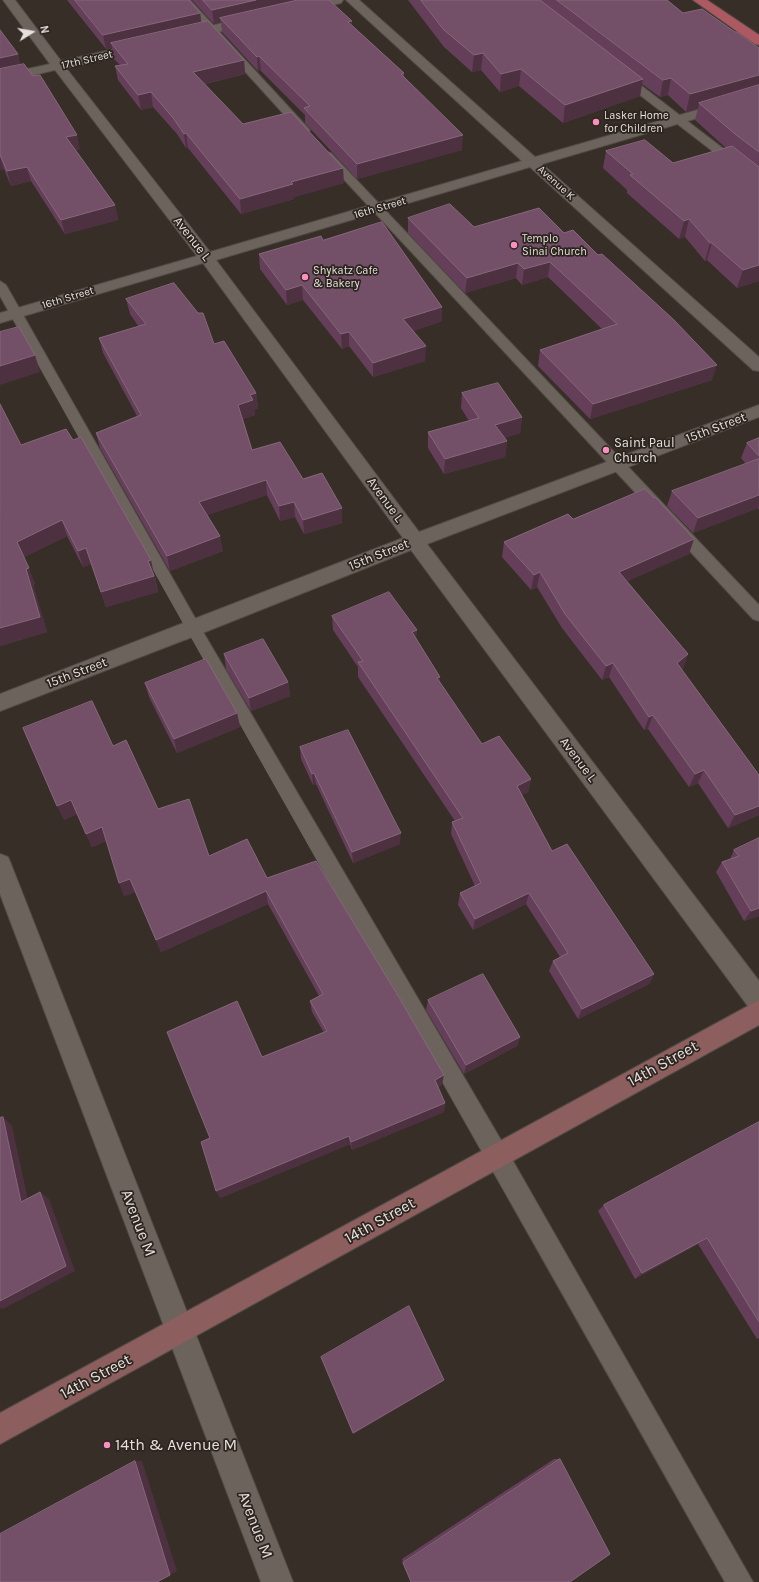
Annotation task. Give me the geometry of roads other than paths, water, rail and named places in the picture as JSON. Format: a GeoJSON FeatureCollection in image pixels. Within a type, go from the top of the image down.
{"type":"FeatureCollection","features":[{"type":"Feature","properties":{"kind":"main road"},"geometry":{"type":"LineString","coordinates":[[699,0],[759,41]]}},
{"type":"Feature","properties":{"kind":"main road","name":"14th Street"},"geometry":{"type":"LineString","coordinates":[[0,1429],[180,1332],[759,1012]]}},
{"type":"Feature","properties":{"kind":"street","name":"Avenue L"},"geometry":{"type":"LineString","coordinates":[[9,0],[58,66],[206,257],[415,541],[759,1001]]}},
{"type":"Feature","properties":{"kind":"street"},"geometry":{"type":"LineString","coordinates":[[293,10],[337,0]]}},
{"type":"Feature","properties":{"kind":"street","name":"Avenue K"},"geometry":{"type":"LineString","coordinates":[[352,0],[759,366]]}},
{"type":"Feature","properties":{"kind":"street"},"geometry":{"type":"LineString","coordinates":[[173,39],[263,17]]}},
{"type":"Feature","properties":{"kind":"street","name":"17th Street"},"geometry":{"type":"LineString","coordinates":[[0,79],[150,45]]}},
{"type":"Feature","properties":{"kind":"street","name":"16th Street"},"geometry":{"type":"LineString","coordinates":[[8,316],[206,257],[679,121],[759,96]]}},
{"type":"Feature","properties":{"kind":"street","name":"15th Street"},"geometry":{"type":"LineString","coordinates":[[0,703],[193,629],[415,541],[759,411]]}},
{"type":"Feature","properties":{"kind":"street","name":"Avenue M"},"geometry":{"type":"LineString","coordinates":[[0,864],[277,1582]]}},
{"type":"Feature","properties":{"kind":"lane"},"geometry":{"type":"LineString","coordinates":[[185,0],[376,209],[759,616]]}},
{"type":"Feature","properties":{"kind":"lane"},"geometry":{"type":"LineString","coordinates":[[611,68],[759,182]]}},
{"type":"Feature","properties":{"kind":"lane"},"geometry":{"type":"LineString","coordinates":[[0,285],[8,316],[193,629],[498,1155],[740,1582]]}},
{"type":"Feature","properties":{"kind":"place","name":"Lasker Home for Children"},"geometry":{"type":"Point","coordinates":[596,122]}},
{"type":"Feature","properties":{"kind":"place","name":"Templo Sinai Church"},"geometry":{"type":"Point","coordinates":[514,245]}},
{"type":"Feature","properties":{"kind":"place","name":"Shykatz Cafe & Bakery"},"geometry":{"type":"Point","coordinates":[305,277]}},
{"type":"Feature","properties":{"kind":"place","name":"Saint Paul Church"},"geometry":{"type":"Point","coordinates":[606,450]}},
{"type":"Feature","properties":{"kind":"place","name":"14th & Avenue M"},"geometry":{"type":"Point","coordinates":[107,1445]}}]}
